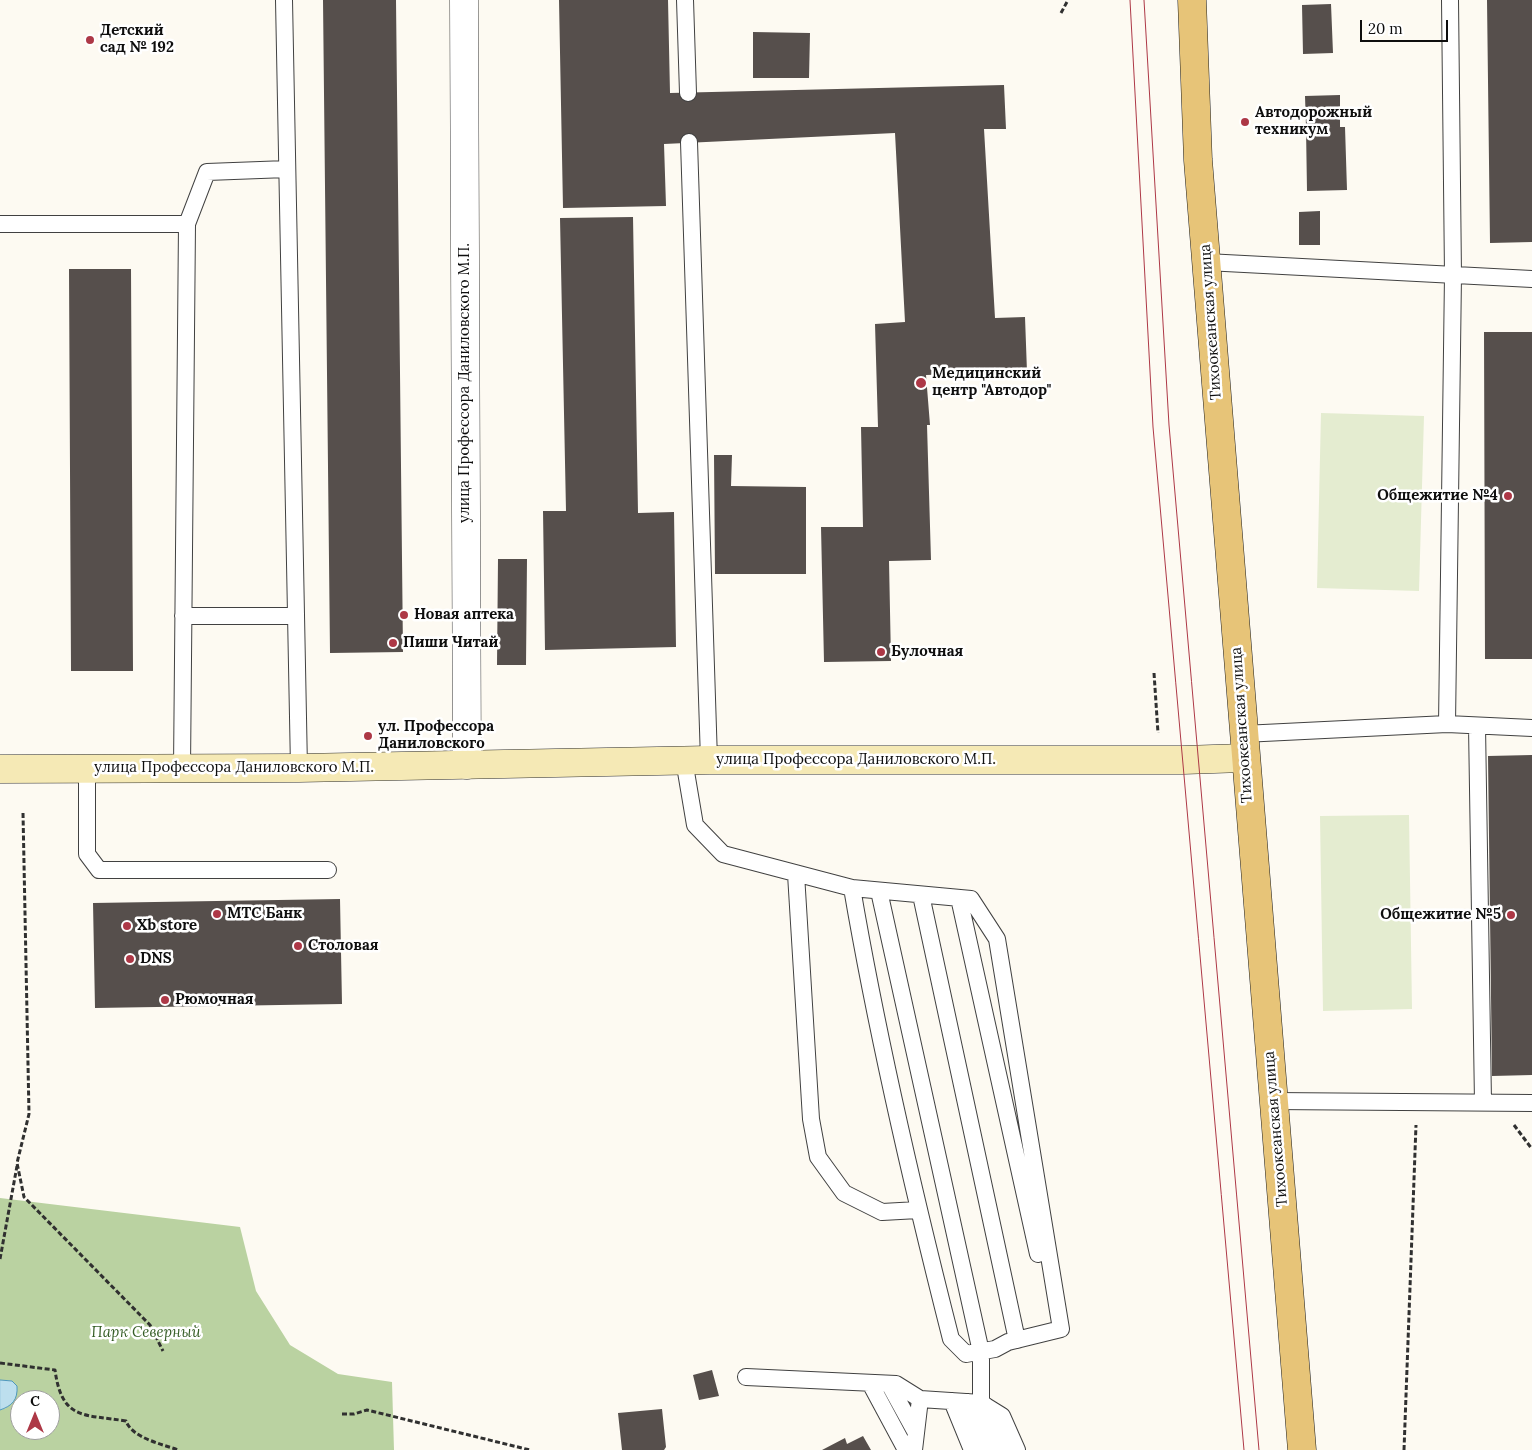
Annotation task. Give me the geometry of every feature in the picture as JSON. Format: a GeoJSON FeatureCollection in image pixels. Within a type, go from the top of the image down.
{"type":"FeatureCollection","features":[{"type":"Feature","properties":{"kind":"main road","name":"Тихоокеанская улица"},"geometry":{"type":"LineString","coordinates":[[1192,0],[1198,160],[1302,1450]]}},
{"type":"Feature","properties":{"kind":"main road","name":"улица Профессора Даниловского М.П."},"geometry":{"type":"LineString","coordinates":[[0,769],[299,768],[696,760],[1182,760],[1244,746]]}},
{"type":"Feature","properties":{"kind":"street","name":"улица Профессора Даниловского М.П."},"geometry":{"type":"LineString","coordinates":[[464,0],[467,765]]}},
{"type":"Feature","properties":{"kind":"lane"},"geometry":{"type":"LineString","coordinates":[[284,0],[299,768]]}},
{"type":"Feature","properties":{"kind":"lane"},"geometry":{"type":"LineString","coordinates":[[685,0],[688,93]]}},
{"type":"Feature","properties":{"kind":"lane"},"geometry":{"type":"LineString","coordinates":[[1447,724],[1453,275],[1450,0]]}},
{"type":"Feature","properties":{"kind":"lane"},"geometry":{"type":"LineString","coordinates":[[689,142],[696,760],[695,825],[723,854],[796,874],[852,888],[970,899],[997,939],[1061,1329],[1017,1340],[995,1349],[966,1354],[951,1339],[918,1210],[870,990],[852,888]]}},
{"type":"Feature","properties":{"kind":"lane"},"geometry":{"type":"LineString","coordinates":[[182,768],[187,224],[207,172],[287,170]]}},
{"type":"Feature","properties":{"kind":"lane"},"geometry":{"type":"LineString","coordinates":[[0,224],[187,224]]}},
{"type":"Feature","properties":{"kind":"lane"},"geometry":{"type":"LineString","coordinates":[[1206,262],[1532,278]]}},
{"type":"Feature","properties":{"kind":"lane"},"geometry":{"type":"LineString","coordinates":[[183,616],[296,616]]}},
{"type":"Feature","properties":{"kind":"lane"},"geometry":{"type":"LineString","coordinates":[[1244,746],[1447,724],[1532,728]]}},
{"type":"Feature","properties":{"kind":"lane"},"geometry":{"type":"LineString","coordinates":[[1477,726],[1483,1102]]}},
{"type":"Feature","properties":{"kind":"lane"},"geometry":{"type":"LineString","coordinates":[[87,769],[87,854],[99,870],[328,870]]}},
{"type":"Feature","properties":{"kind":"lane"},"geometry":{"type":"LineString","coordinates":[[796,874],[811,1119],[818,1157],[844,1193],[882,1212],[918,1210]]}},
{"type":"Feature","properties":{"kind":"lane"},"geometry":{"type":"LineString","coordinates":[[879,891],[980,1352],[972,1403],[972,1450]]}},
{"type":"Feature","properties":{"kind":"lane"},"geometry":{"type":"LineString","coordinates":[[921,895],[1017,1340]]}},
{"type":"Feature","properties":{"kind":"lane"},"geometry":{"type":"LineString","coordinates":[[959,898],[1055,1330]]}},
{"type":"Feature","properties":{"kind":"lane"},"geometry":{"type":"LineString","coordinates":[[1273,1101],[1532,1102]]}},
{"type":"Feature","properties":{"kind":"lane"},"geometry":{"type":"LineString","coordinates":[[746,1377],[896,1384],[916,1400],[972,1403],[1002,1416],[1017,1450]]}},
{"type":"Feature","properties":{"kind":"lane"},"geometry":{"type":"LineString","coordinates":[[870,1383],[906,1450]]}},
{"type":"Feature","properties":{"kind":"lane"},"geometry":{"type":"LineString","coordinates":[[889,1384],[916,1433]]}},
{"type":"Feature","properties":{"kind":"lane"},"geometry":{"type":"LineString","coordinates":[[914,1450],[916,1400]]}},
{"type":"Feature","properties":{"kind":"lane"},"geometry":{"type":"LineString","coordinates":[[972,1403],[988,1450]]}},
{"type":"Feature","properties":{"kind":"lane"},"geometry":{"type":"LineString","coordinates":[[972,1403],[1003,1450]]}},
{"type":"Feature","properties":{"kind":"path"},"geometry":{"type":"LineString","coordinates":[[1061,13],[1068,0]]}},
{"type":"Feature","properties":{"kind":"path"},"geometry":{"type":"LineString","coordinates":[[1154,672],[1158,734]]}},
{"type":"Feature","properties":{"kind":"path"},"geometry":{"type":"LineString","coordinates":[[0,1259],[29,1114],[23,813]]}},
{"type":"Feature","properties":{"kind":"path"},"geometry":{"type":"LineString","coordinates":[[1404,1450],[1416,1101]]}},
{"type":"Feature","properties":{"kind":"path"},"geometry":{"type":"LineString","coordinates":[[18,1162],[24,1198],[150,1325],[163,1351]]}},
{"type":"Feature","properties":{"kind":"path"},"geometry":{"type":"LineString","coordinates":[[0,1363],[55,1370],[62,1400],[74,1412],[126,1421],[128,1426],[138,1434],[178,1450]]}},
{"type":"Feature","properties":{"kind":"path"},"geometry":{"type":"LineString","coordinates":[[342,1414],[354,1414],[367,1410],[530,1450]]}},
{"type":"Feature","properties":{"kind":"green space"},"geometry":{"type":"Polygon","coordinates":[[[1321,413],[1424,416],[1419,591],[1317,588],[1321,413]]]}},
{"type":"Feature","properties":{"kind":"green space"},"geometry":{"type":"Polygon","coordinates":[[[1409,815],[1412,1009],[1323,1011],[1320,816],[1409,815]]]}},
{"type":"Feature","properties":{"kind":"green space","name":"Парк Северный"},"geometry":{"type":"Polygon","coordinates":[[[0,1198],[240,1227],[256,1291],[290,1345],[338,1374],[392,1382],[394,1450],[0,1450],[0,1410],[6,1408],[10,1390],[12,1381],[0,1380],[0,1198]]]}},
{"type":"Feature","properties":{"kind":"water"},"geometry":{"type":"Polygon","coordinates":[[[0,1380],[12,1381],[17,1386],[17,1390],[10,1390],[10,1405],[0,1410],[0,1380]]]}},
{"type":"Feature","properties":{"kind":"building"},"geometry":{"type":"Polygon","coordinates":[[[323,0],[396,0],[403,652],[330,653],[323,0]]]}},
{"type":"Feature","properties":{"kind":"building"},"geometry":{"type":"Polygon","coordinates":[[[559,0],[668,0],[670,93],[1004,85],[1006,129],[984,129],[995,318],[1025,317],[1027,372],[926,375],[930,425],[927,425],[931,560],[889,561],[891,661],[824,662],[821,527],[863,527],[861,427],[878,427],[875,324],[905,322],[895,133],[664,144],[666,206],[563,208],[559,0]]]}},
{"type":"Feature","properties":{"kind":"building"},"geometry":{"type":"Polygon","coordinates":[[[1487,0],[1532,0],[1532,242],[1490,243],[1487,0]]]}},
{"type":"Feature","properties":{"kind":"building"},"geometry":{"type":"Polygon","coordinates":[[[1331,4],[1333,53],[1303,54],[1302,5],[1331,4]]]}},
{"type":"Feature","properties":{"kind":"building"},"geometry":{"type":"Polygon","coordinates":[[[753,32],[810,33],[809,78],[753,78],[753,32]]]}},
{"type":"Feature","properties":{"kind":"building"},"geometry":{"type":"Polygon","coordinates":[[[1340,95],[1340,127],[1345,127],[1347,190],[1307,191],[1306,128],[1332,128],[1306,127],[1305,96],[1340,95]]]}},
{"type":"Feature","properties":{"kind":"building"},"geometry":{"type":"Polygon","coordinates":[[[1320,211],[1320,245],[1299,245],[1299,212],[1320,211]]]}},
{"type":"Feature","properties":{"kind":"building"},"geometry":{"type":"Polygon","coordinates":[[[633,217],[638,513],[674,512],[676,647],[545,650],[543,511],[566,511],[560,218],[633,217]]]}},
{"type":"Feature","properties":{"kind":"building"},"geometry":{"type":"Polygon","coordinates":[[[69,269],[131,269],[133,671],[71,671],[69,269]]]}},
{"type":"Feature","properties":{"kind":"building","name":"Общежитие №4"},"geometry":{"type":"Polygon","coordinates":[[[1484,332],[1532,332],[1532,659],[1485,659],[1484,332]]]}},
{"type":"Feature","properties":{"kind":"building"},"geometry":{"type":"Polygon","coordinates":[[[714,455],[732,455],[731,486],[806,487],[806,574],[715,574],[714,455]]]}},
{"type":"Feature","properties":{"kind":"building"},"geometry":{"type":"Polygon","coordinates":[[[498,559],[527,559],[526,665],[497,665],[498,559]]]}},
{"type":"Feature","properties":{"kind":"building","name":"Общежитие №5"},"geometry":{"type":"Polygon","coordinates":[[[1532,755],[1532,1075],[1492,1076],[1488,756],[1532,755]]]}},
{"type":"Feature","properties":{"kind":"building"},"geometry":{"type":"Polygon","coordinates":[[[340,899],[342,1004],[95,1008],[93,903],[340,899]]]}},
{"type":"Feature","properties":{"kind":"building"},"geometry":{"type":"Polygon","coordinates":[[[712,1370],[719,1396],[699,1400],[693,1375],[712,1370]]]}},
{"type":"Feature","properties":{"kind":"building"},"geometry":{"type":"Polygon","coordinates":[[[662,1409],[666,1447],[664,1450],[622,1450],[618,1413],[662,1409]]]}},
{"type":"Feature","properties":{"kind":"building"},"geometry":{"type":"Polygon","coordinates":[[[863,1436],[871,1450],[822,1450],[845,1438],[847,1444],[863,1436]]]}},
{"type":"Feature","properties":{"kind":"tram line"},"geometry":{"type":"LineString","coordinates":[[1130,0],[1153,427],[1244,1450]]}},
{"type":"Feature","properties":{"kind":"tram line"},"geometry":{"type":"LineString","coordinates":[[1144,0],[1169,425],[1259,1450]]}},
{"type":"Feature","properties":{"kind":"place","name":"Детский сад № 192"},"geometry":{"type":"Point","coordinates":[90,40]}},
{"type":"Feature","properties":{"kind":"place","name":"Автодорожный техникум"},"geometry":{"type":"Point","coordinates":[1245,122]}},
{"type":"Feature","properties":{"kind":"place","name":"Медицинский центр \"Автодор\""},"geometry":{"type":"Point","coordinates":[921,383]}},
{"type":"Feature","properties":{"kind":"place","name":"Общежитие №4"},"geometry":{"type":"Point","coordinates":[1508,496]}},
{"type":"Feature","properties":{"kind":"place","name":"Новая аптека"},"geometry":{"type":"Point","coordinates":[404,615]}},
{"type":"Feature","properties":{"kind":"place","name":"Пиши Читай"},"geometry":{"type":"Point","coordinates":[393,643]}},
{"type":"Feature","properties":{"kind":"place","name":"Булочная"},"geometry":{"type":"Point","coordinates":[881,652]}},
{"type":"Feature","properties":{"kind":"place","name":"ул. Профессора Даниловского"},"geometry":{"type":"Point","coordinates":[368,736]}},
{"type":"Feature","properties":{"kind":"place","name":"МТС Банк"},"geometry":{"type":"Point","coordinates":[217,914]}},
{"type":"Feature","properties":{"kind":"place","name":"Общежитие №5"},"geometry":{"type":"Point","coordinates":[1511,915]}},
{"type":"Feature","properties":{"kind":"place","name":"Xb store"},"geometry":{"type":"Point","coordinates":[127,926]}},
{"type":"Feature","properties":{"kind":"place","name":"Столовая"},"geometry":{"type":"Point","coordinates":[298,946]}},
{"type":"Feature","properties":{"kind":"place","name":"DNS"},"geometry":{"type":"Point","coordinates":[130,959]}},
{"type":"Feature","properties":{"kind":"place","name":"Рюмочная"},"geometry":{"type":"Point","coordinates":[165,1000]}}]}
